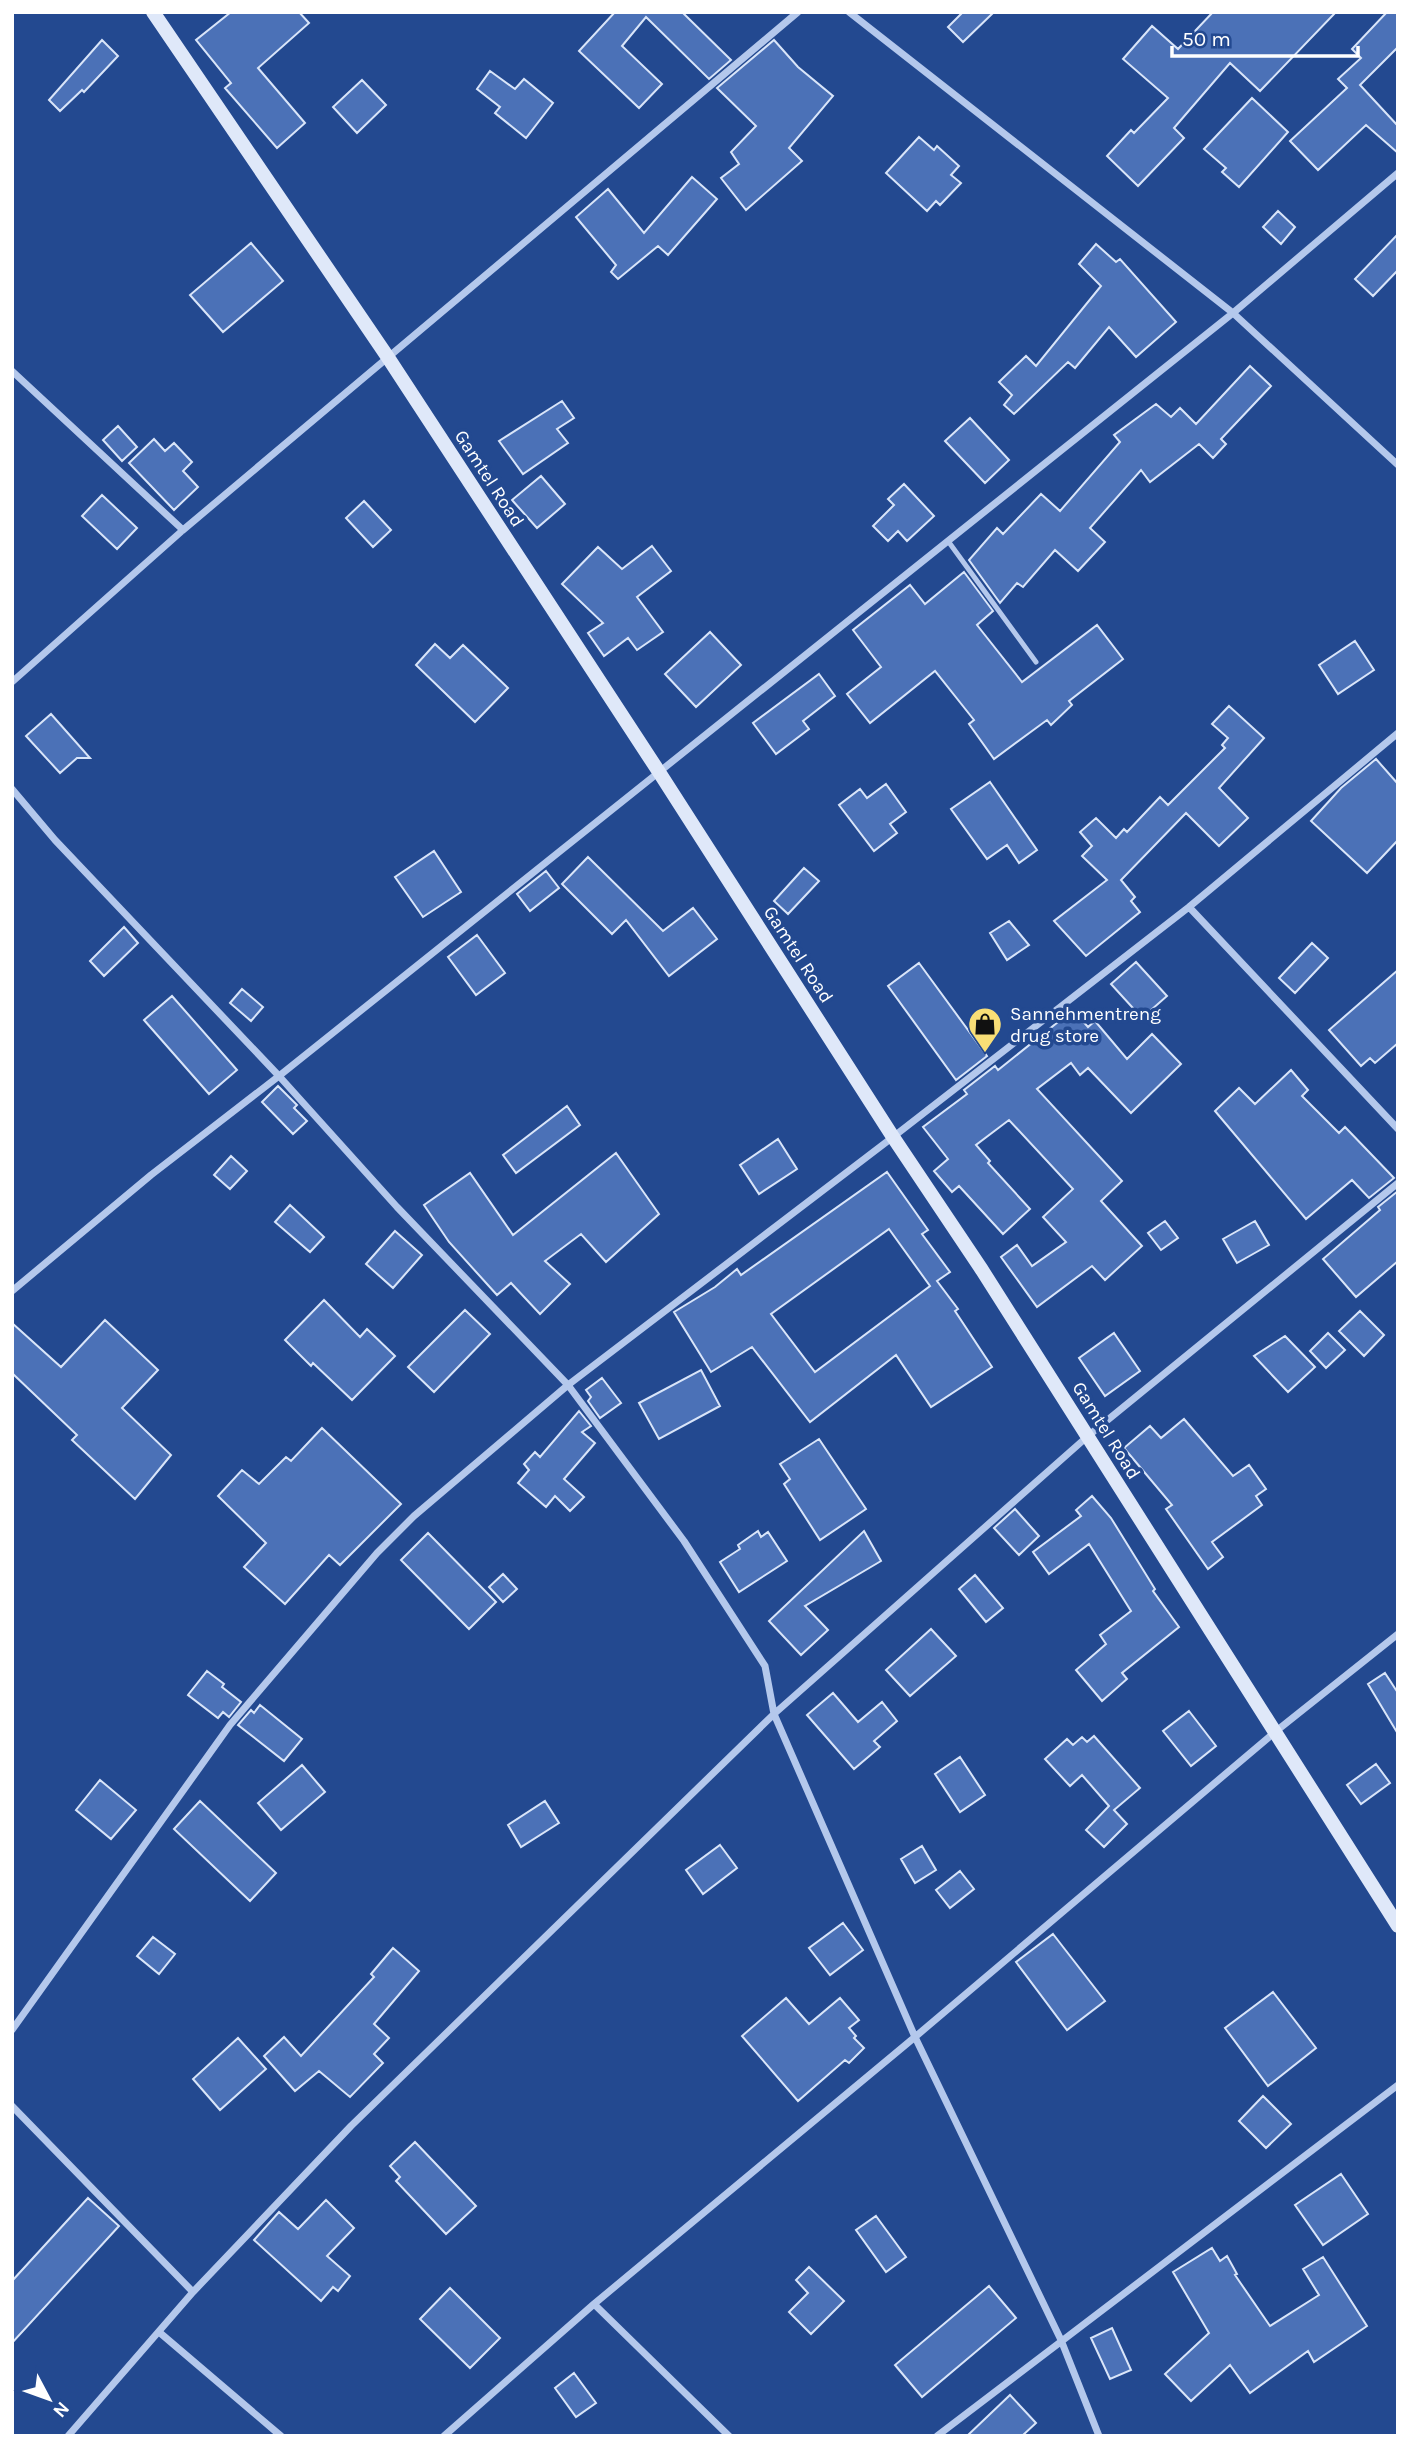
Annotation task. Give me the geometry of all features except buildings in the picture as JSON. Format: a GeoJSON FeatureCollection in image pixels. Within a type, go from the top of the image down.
{"type":"FeatureCollection","features":[{"type":"Feature","properties":{"kind":"street","name":"Gamtel Road"},"geometry":{"type":"LineString","coordinates":[[153,12],[387,356],[659,772],[1088,1436],[1398,1926]]}},
{"type":"Feature","properties":{"kind":"street"},"geometry":{"type":"LineString","coordinates":[[12,682],[183,530],[387,356],[798,12]]}},
{"type":"Feature","properties":{"kind":"street"},"geometry":{"type":"LineString","coordinates":[[849,12],[1233,313],[1398,465]]}},
{"type":"Feature","properties":{"kind":"street"},"geometry":{"type":"LineString","coordinates":[[12,1291],[150,1175],[279,1076],[1233,313],[1398,173]]}},
{"type":"Feature","properties":{"kind":"street"},"geometry":{"type":"LineString","coordinates":[[12,370],[183,530]]}},
{"type":"Feature","properties":{"kind":"street"},"geometry":{"type":"LineString","coordinates":[[12,2030],[230,1725],[368,1563],[414,1516],[568,1385],[893,1138],[1189,907],[1398,733]]}},
{"type":"Feature","properties":{"kind":"street"},"geometry":{"type":"LineString","coordinates":[[12,789],[64,849],[279,1076],[397,1206],[568,1385],[684,1541],[765,1666],[774,1714],[915,2037],[1061,2340],[1099,2436]]}},
{"type":"Feature","properties":{"kind":"street"},"geometry":{"type":"LineString","coordinates":[[1189,907],[1398,1129]]}},
{"type":"Feature","properties":{"kind":"street"},"geometry":{"type":"LineString","coordinates":[[68,2436],[193,2292],[351,2126],[774,1714],[1088,1436],[1398,1183]]}},
{"type":"Feature","properties":{"kind":"street"},"geometry":{"type":"LineString","coordinates":[[444,2436],[594,2304],[1276,1732],[1398,1633]]}},
{"type":"Feature","properties":{"kind":"street"},"geometry":{"type":"LineString","coordinates":[[937,2436],[1398,2085]]}},
{"type":"Feature","properties":{"kind":"street"},"geometry":{"type":"LineString","coordinates":[[12,2106],[193,2292]]}},
{"type":"Feature","properties":{"kind":"street"},"geometry":{"type":"LineString","coordinates":[[594,2304],[729,2436]]}},
{"type":"Feature","properties":{"kind":"street"},"geometry":{"type":"LineString","coordinates":[[159,2332],[281,2436]]}},
{"type":"Feature","properties":{"kind":"lane"},"geometry":{"type":"LineString","coordinates":[[948,541],[1036,662]]}},
{"type":"Feature","properties":{"kind":"place","name":"Sannehmentreng drug store"},"geometry":{"type":"Point","coordinates":[985,1054]}}]}
